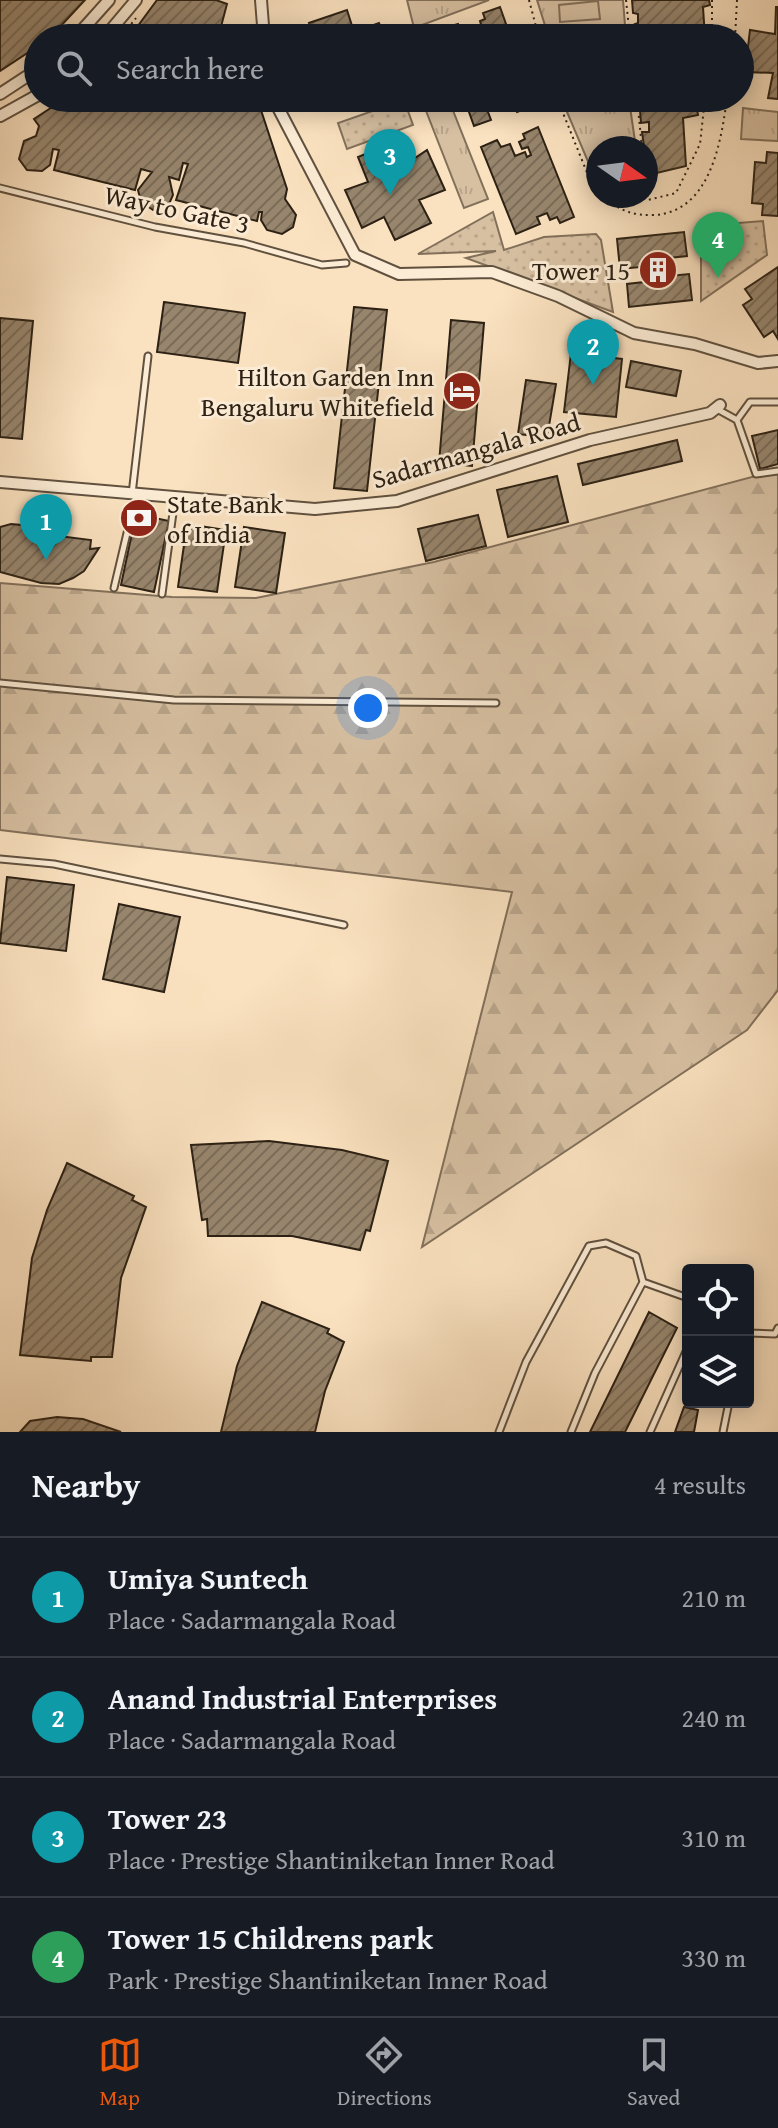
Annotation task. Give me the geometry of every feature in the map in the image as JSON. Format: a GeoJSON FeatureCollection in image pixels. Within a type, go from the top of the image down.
{"type":"FeatureCollection","features":[{"type":"Feature","properties":{"kind":"street"},"geometry":{"type":"LineString","coordinates":[[91,24],[109,0]]}},
{"type":"Feature","properties":{"kind":"street"},"geometry":{"type":"LineString","coordinates":[[116,24],[136,0]]}},
{"type":"Feature","properties":{"kind":"street"},"geometry":{"type":"LineString","coordinates":[[261,0],[263,24]]}},
{"type":"Feature","properties":{"kind":"street"},"geometry":{"type":"LineString","coordinates":[[0,94],[24,78]]}},
{"type":"Feature","properties":{"kind":"street"},"geometry":{"type":"LineString","coordinates":[[0,116],[24,103]]}},
{"type":"Feature","properties":{"kind":"street"},"geometry":{"type":"LineString","coordinates":[[280,112],[355,255],[399,274],[492,272],[558,296],[634,333],[695,344],[758,363],[778,361]]}},
{"type":"Feature","properties":{"kind":"street","name":"Sadarmangala Road"},"geometry":{"type":"LineString","coordinates":[[0,482],[315,509],[397,501],[590,440],[718,407]]}},
{"type":"Feature","properties":{"kind":"lane","name":"Way to Gate 3"},"geometry":{"type":"LineString","coordinates":[[0,188],[155,227],[244,243],[322,265],[346,263]]}},
{"type":"Feature","properties":{"kind":"lane"},"geometry":{"type":"LineString","coordinates":[[114,588],[134,495],[148,356]]}},
{"type":"Feature","properties":{"kind":"lane"},"geometry":{"type":"LineString","coordinates":[[737,420],[750,402],[778,402]]}},
{"type":"Feature","properties":{"kind":"lane"},"geometry":{"type":"LineString","coordinates":[[718,407],[737,420],[756,474],[778,471]]}},
{"type":"Feature","properties":{"kind":"lane"},"geometry":{"type":"LineString","coordinates":[[162,594],[175,498]]}},
{"type":"Feature","properties":{"kind":"lane"},"geometry":{"type":"LineString","coordinates":[[0,683],[174,700],[496,703]]}},
{"type":"Feature","properties":{"kind":"lane"},"geometry":{"type":"LineString","coordinates":[[0,859],[54,864],[344,925]]}},
{"type":"Feature","properties":{"kind":"lane"},"geometry":{"type":"LineString","coordinates":[[499,1432],[526,1362],[589,1246],[606,1243],[636,1256],[643,1282],[595,1373],[571,1432]]}},
{"type":"Feature","properties":{"kind":"lane"},"geometry":{"type":"LineString","coordinates":[[643,1282],[682,1296]]}},
{"type":"Feature","properties":{"kind":"lane"},"geometry":{"type":"LineString","coordinates":[[754,1333],[775,1334],[778,1328]]}},
{"type":"Feature","properties":{"kind":"lane"},"geometry":{"type":"LineString","coordinates":[[650,1432],[682,1360]]}},
{"type":"Feature","properties":{"kind":"lane"},"geometry":{"type":"LineString","coordinates":[[723,1432],[728,1408]]}},
{"type":"Feature","properties":{"kind":"path"},"geometry":{"type":"LineString","coordinates":[[529,0],[535,24]]}},
{"type":"Feature","properties":{"kind":"path"},"geometry":{"type":"LineString","coordinates":[[626,0],[629,24]]}},
{"type":"Feature","properties":{"kind":"path"},"geometry":{"type":"LineString","coordinates":[[712,0],[712,24]]}},
{"type":"Feature","properties":{"kind":"path"},"geometry":{"type":"LineString","coordinates":[[736,24],[737,0]]}},
{"type":"Feature","properties":{"kind":"path"},"geometry":{"type":"LineString","coordinates":[[563,112],[586,170]]}},
{"type":"Feature","properties":{"kind":"path"},"geometry":{"type":"LineString","coordinates":[[638,112],[641,136]]}},
{"type":"Feature","properties":{"kind":"path"},"geometry":{"type":"LineString","coordinates":[[658,198],[676,193],[700,144],[703,112]]}},
{"type":"Feature","properties":{"kind":"path"},"geometry":{"type":"LineString","coordinates":[[616,208],[639,216],[659,215],[680,208],[699,194],[712,165],[724,112]]}},
{"type":"Feature","properties":{"kind":"green space"},"geometry":{"type":"Polygon","coordinates":[[[407,0],[489,0],[425,24],[413,24],[407,0]]]}},
{"type":"Feature","properties":{"kind":"green space"},"geometry":{"type":"Polygon","coordinates":[[[537,0],[623,0],[625,24],[545,24],[537,0]]]}},
{"type":"Feature","properties":{"kind":"green space"},"geometry":{"type":"Polygon","coordinates":[[[598,1],[600,19],[560,22],[559,5],[598,1]]]}},
{"type":"Feature","properties":{"kind":"green space"},"geometry":{"type":"Polygon","coordinates":[[[754,109],[778,112],[778,141],[741,139],[743,112],[754,112],[754,109]]]}},
{"type":"Feature","properties":{"kind":"green space"},"geometry":{"type":"Polygon","coordinates":[[[370,112],[408,112],[413,125],[347,149],[338,123],[370,112]]]}},
{"type":"Feature","properties":{"kind":"green space"},"geometry":{"type":"Polygon","coordinates":[[[426,112],[454,112],[488,199],[464,208],[426,112]]]}},
{"type":"Feature","properties":{"kind":"green space"},"geometry":{"type":"Polygon","coordinates":[[[567,112],[631,112],[634,136],[586,136],[586,157],[567,112]]]}},
{"type":"Feature","properties":{"kind":"green space"},"geometry":{"type":"Polygon","coordinates":[[[493,212],[504,250],[544,237],[596,234],[601,240],[613,312],[466,258],[496,251],[418,254],[493,212]]]}},
{"type":"Feature","properties":{"kind":"green space"},"geometry":{"type":"Polygon","coordinates":[[[763,221],[767,255],[701,301],[701,226],[763,221]]]}},
{"type":"Feature","properties":{"kind":"green space"},"geometry":{"type":"Polygon","coordinates":[[[778,470],[778,990],[747,1030],[422,1247],[512,892],[0,830],[0,583],[172,597],[256,598],[434,562],[778,470]]]}},
{"type":"Feature","properties":{"kind":"building"},"geometry":{"type":"Polygon","coordinates":[[[0,0],[85,0],[63,24],[24,24],[24,55],[0,71],[0,0]]]}},
{"type":"Feature","properties":{"kind":"building"},"geometry":{"type":"Polygon","coordinates":[[[157,0],[216,0],[227,4],[222,24],[139,24],[157,0]]]}},
{"type":"Feature","properties":{"kind":"building"},"geometry":{"type":"Polygon","coordinates":[[[632,0],[709,0],[710,5],[703,7],[704,24],[636,24],[638,14],[633,13],[632,0]]]}},
{"type":"Feature","properties":{"kind":"building"},"geometry":{"type":"Polygon","coordinates":[[[500,7],[506,24],[481,24],[480,21],[485,19],[483,13],[500,7]]]}},
{"type":"Feature","properties":{"kind":"building"},"geometry":{"type":"Polygon","coordinates":[[[778,7],[778,99],[768,98],[773,73],[754,72],[754,31],[775,34],[778,7]]]}},
{"type":"Feature","properties":{"kind":"building"},"geometry":{"type":"Polygon","coordinates":[[[347,10],[351,24],[309,24],[347,10]]]}},
{"type":"Feature","properties":{"kind":"building"},"geometry":{"type":"Polygon","coordinates":[[[45,112],[262,112],[287,189],[285,199],[296,215],[293,227],[282,234],[267,230],[261,220],[262,212],[259,212],[257,221],[176,200],[188,164],[183,163],[179,180],[169,177],[173,195],[169,204],[153,210],[141,202],[138,190],[152,172],[141,169],[135,190],[54,170],[59,150],[53,149],[50,165],[42,171],[27,170],[19,159],[24,141],[36,136],[39,126],[34,119],[45,112]]]}},
{"type":"Feature","properties":{"kind":"building"},"geometry":{"type":"Polygon","coordinates":[[[469,112],[488,112],[491,120],[474,126],[469,112]]]}},
{"type":"Feature","properties":{"kind":"building"},"geometry":{"type":"Polygon","coordinates":[[[640,112],[697,112],[698,115],[683,118],[686,166],[658,173],[658,136],[643,136],[642,132],[649,132],[649,122],[641,123],[640,112]]]}},
{"type":"Feature","properties":{"kind":"building"},"geometry":{"type":"Polygon","coordinates":[[[538,127],[574,217],[560,223],[557,217],[550,220],[547,213],[537,217],[540,224],[516,234],[481,147],[497,140],[501,147],[510,144],[515,156],[525,152],[527,157],[531,155],[528,147],[522,149],[519,142],[525,139],[523,134],[538,127]]]}},
{"type":"Feature","properties":{"kind":"building"},"geometry":{"type":"Polygon","coordinates":[[[394,142],[403,166],[427,150],[445,190],[419,200],[431,223],[395,240],[384,217],[362,228],[345,190],[368,182],[358,157],[394,142]]]}},
{"type":"Feature","properties":{"kind":"building"},"geometry":{"type":"Polygon","coordinates":[[[767,152],[778,153],[778,216],[762,215],[763,204],[752,203],[755,162],[766,163],[767,152]]]}},
{"type":"Feature","properties":{"kind":"building","name":"Tower 15"},"geometry":{"type":"Polygon","coordinates":[[[684,232],[687,256],[669,258],[669,264],[663,264],[664,272],[659,272],[660,284],[671,283],[670,276],[689,274],[692,300],[629,307],[627,284],[653,281],[651,266],[620,269],[617,239],[684,232]]]}},
{"type":"Feature","properties":{"kind":"building"},"geometry":{"type":"Polygon","coordinates":[[[778,267],[778,339],[773,331],[764,337],[743,305],[752,299],[745,289],[778,267]]]}},
{"type":"Feature","properties":{"kind":"building"},"geometry":{"type":"Polygon","coordinates":[[[164,302],[245,313],[238,363],[157,352],[164,302]]]}},
{"type":"Feature","properties":{"kind":"building"},"geometry":{"type":"Polygon","coordinates":[[[354,307],[387,310],[367,491],[334,488],[354,307]]]}},
{"type":"Feature","properties":{"kind":"building"},"geometry":{"type":"Polygon","coordinates":[[[0,318],[33,321],[22,439],[0,437],[0,318]]]}},
{"type":"Feature","properties":{"kind":"building"},"geometry":{"type":"Polygon","coordinates":[[[451,320],[484,323],[472,466],[439,463],[451,320]]]}},
{"type":"Feature","properties":{"kind":"building"},"geometry":{"type":"Polygon","coordinates":[[[571,353],[622,359],[616,417],[564,412],[571,353]]]}},
{"type":"Feature","properties":{"kind":"building"},"geometry":{"type":"Polygon","coordinates":[[[631,361],[681,371],[676,396],[626,387],[631,361]]]}},
{"type":"Feature","properties":{"kind":"building"},"geometry":{"type":"Polygon","coordinates":[[[526,380],[556,384],[547,438],[518,434],[526,380]]]}},
{"type":"Feature","properties":{"kind":"building"},"geometry":{"type":"Polygon","coordinates":[[[778,430],[778,464],[760,469],[752,436],[778,430]]]}},
{"type":"Feature","properties":{"kind":"building"},"geometry":{"type":"Polygon","coordinates":[[[677,440],[682,461],[583,485],[578,464],[677,440]]]}},
{"type":"Feature","properties":{"kind":"building"},"geometry":{"type":"Polygon","coordinates":[[[557,476],[568,522],[508,537],[497,490],[557,476]]]}},
{"type":"Feature","properties":{"kind":"building"},"geometry":{"type":"Polygon","coordinates":[[[136,514],[169,521],[154,592],[121,585],[136,514]]]}},
{"type":"Feature","properties":{"kind":"building"},"geometry":{"type":"Polygon","coordinates":[[[478,515],[486,546],[426,561],[418,529],[478,515]]]}},
{"type":"Feature","properties":{"kind":"building"},"geometry":{"type":"Polygon","coordinates":[[[11,524],[32,526],[31,529],[43,534],[91,540],[90,549],[99,548],[84,571],[59,584],[41,583],[0,572],[0,527],[11,524]]]}},
{"type":"Feature","properties":{"kind":"building"},"geometry":{"type":"Polygon","coordinates":[[[187,524],[226,530],[217,592],[178,587],[187,524]]]}},
{"type":"Feature","properties":{"kind":"building"},"geometry":{"type":"Polygon","coordinates":[[[244,527],[285,533],[276,593],[235,587],[244,527]]]}},
{"type":"Feature","properties":{"kind":"building"},"geometry":{"type":"Polygon","coordinates":[[[7,877],[74,885],[66,951],[0,943],[7,877]]]}},
{"type":"Feature","properties":{"kind":"building"},"geometry":{"type":"Polygon","coordinates":[[[119,904],[180,917],[164,992],[103,979],[119,904]]]}},
{"type":"Feature","properties":{"kind":"building"},"geometry":{"type":"Polygon","coordinates":[[[269,1141],[342,1150],[388,1161],[370,1231],[366,1230],[360,1250],[292,1236],[208,1236],[207,1219],[202,1220],[191,1145],[269,1141]]]}},
{"type":"Feature","properties":{"kind":"building"},"geometry":{"type":"Polygon","coordinates":[[[67,1163],[134,1196],[132,1200],[146,1207],[121,1278],[112,1357],[91,1357],[91,1361],[20,1355],[32,1258],[47,1210],[67,1163]]]}},
{"type":"Feature","properties":{"kind":"building"},"geometry":{"type":"Polygon","coordinates":[[[262,1302],[329,1329],[327,1333],[344,1342],[325,1391],[315,1432],[221,1432],[237,1366],[262,1302]]]}},
{"type":"Feature","properties":{"kind":"building"},"geometry":{"type":"Polygon","coordinates":[[[649,1312],[677,1328],[625,1432],[590,1432],[649,1312]]]}},
{"type":"Feature","properties":{"kind":"building"},"geometry":{"type":"Polygon","coordinates":[[[684,1408],[698,1410],[694,1432],[675,1432],[684,1408]]]}},
{"type":"Feature","properties":{"kind":"building"},"geometry":{"type":"Polygon","coordinates":[[[57,1417],[83,1419],[121,1432],[20,1432],[30,1421],[57,1417]]]}},
{"type":"Feature","properties":{"kind":"place","name":"Tower 23"},"geometry":{"type":"Point","coordinates":[390,195]}},
{"type":"Feature","properties":{"kind":"place","name":"Tower 15"},"geometry":{"type":"Point","coordinates":[658,270]}},
{"type":"Feature","properties":{"kind":"place","name":"Tower 15 Childrens park"},"geometry":{"type":"Point","coordinates":[718,278]}},
{"type":"Feature","properties":{"kind":"place","name":"Anand Industrial Enterprises"},"geometry":{"type":"Point","coordinates":[593,385]}},
{"type":"Feature","properties":{"kind":"place","name":"Hilton Garden Inn Bengaluru Whitefield"},"geometry":{"type":"Point","coordinates":[462,391]}},
{"type":"Feature","properties":{"kind":"place","name":"State Bank of India"},"geometry":{"type":"Point","coordinates":[139,518]}},
{"type":"Feature","properties":{"kind":"place","name":"Umiya Suntech"},"geometry":{"type":"Point","coordinates":[46,560]}}]}
